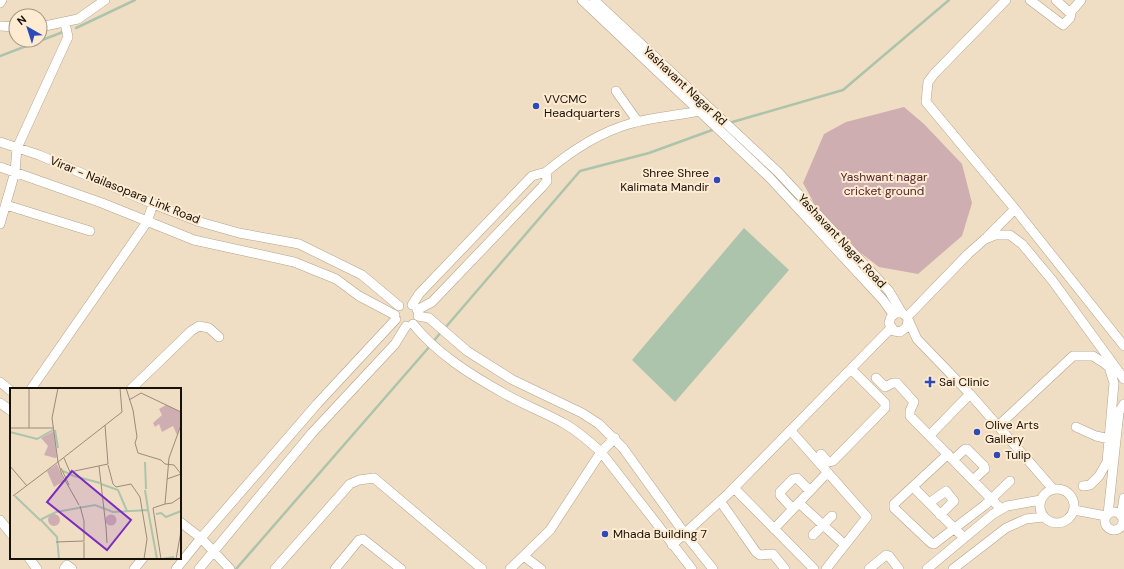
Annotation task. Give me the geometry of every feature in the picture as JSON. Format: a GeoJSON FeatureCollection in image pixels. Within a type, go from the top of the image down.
{"type":"FeatureCollection","features":[{"type":"Feature","properties":{"kind":"street"},"geometry":{"type":"LineString","coordinates":[[48,26],[65,25],[78,19],[105,0]]}},
{"type":"Feature","properties":{"kind":"street"},"geometry":{"type":"LineString","coordinates":[[582,0],[699,111],[712,117]]}},
{"type":"Feature","properties":{"kind":"street","name":"Yashavant Nagar Rd"},"geometry":{"type":"LineString","coordinates":[[594,0],[729,134],[774,175]]}},
{"type":"Feature","properties":{"kind":"street"},"geometry":{"type":"LineString","coordinates":[[1006,0],[934,74],[928,82],[926,102],[1015,209],[1124,346]]}},
{"type":"Feature","properties":{"kind":"street"},"geometry":{"type":"LineString","coordinates":[[1030,0],[1063,25],[1070,18],[1072,15],[1070,13],[1081,0]]}},
{"type":"Feature","properties":{"kind":"street"},"geometry":{"type":"LineString","coordinates":[[1056,0],[1070,13]]}},
{"type":"Feature","properties":{"kind":"street"},"geometry":{"type":"LineString","coordinates":[[0,224],[15,172],[17,148],[68,38],[65,25]]}},
{"type":"Feature","properties":{"kind":"street"},"geometry":{"type":"LineString","coordinates":[[616,91],[638,122]]}},
{"type":"Feature","properties":{"kind":"street"},"geometry":{"type":"LineString","coordinates":[[199,569],[217,556],[238,521],[312,433],[395,344],[409,325],[416,310],[419,294],[532,176],[546,172],[569,153],[597,137],[638,122],[699,111]]}},
{"type":"Feature","properties":{"kind":"street","name":"Virar - Nailasopara Link Road"},"geometry":{"type":"LineString","coordinates":[[0,142],[40,155],[153,204],[206,224],[239,233],[299,244],[362,275],[397,313]]}},
{"type":"Feature","properties":{"kind":"street","name":"Virar - Nailasopara Link Road"},"geometry":{"type":"LineString","coordinates":[[0,167],[102,203],[194,240],[294,262],[336,279],[359,296],[397,313]]}},
{"type":"Feature","properties":{"kind":"street"},"geometry":{"type":"LineString","coordinates":[[416,310],[432,302],[542,187],[547,181],[546,172]]}},
{"type":"Feature","properties":{"kind":"street","name":"Yashavant Nagar Road"},"geometry":{"type":"LineString","coordinates":[[774,175],[889,291],[917,339]]}},
{"type":"Feature","properties":{"kind":"street"},"geometry":{"type":"LineString","coordinates":[[32,388],[147,222],[153,204]]}},
{"type":"Feature","properties":{"kind":"street"},"geometry":{"type":"LineString","coordinates":[[6,205],[90,231]]}},
{"type":"Feature","properties":{"kind":"street"},"geometry":{"type":"LineString","coordinates":[[1015,209],[903,316],[889,322],[894,330],[917,339],[970,394],[1053,489]]}},
{"type":"Feature","properties":{"kind":"street"},"geometry":{"type":"LineString","coordinates":[[985,239],[994,234],[1010,235],[1022,244],[1052,280],[1124,379]]}},
{"type":"Feature","properties":{"kind":"street"},"geometry":{"type":"LineString","coordinates":[[176,569],[201,538],[404,304],[429,318],[453,340],[513,380],[582,413],[599,424],[615,438],[685,534],[714,569]]}},
{"type":"Feature","properties":{"kind":"street"},"geometry":{"type":"LineString","coordinates":[[397,313],[399,323],[409,325],[420,333],[442,354],[456,364],[505,395],[565,424],[584,436],[601,452],[692,569]]}},
{"type":"Feature","properties":{"kind":"street"},"geometry":{"type":"LineString","coordinates":[[672,545],[734,488],[851,369],[894,330],[905,329],[903,316]]}},
{"type":"Feature","properties":{"kind":"street"},"geometry":{"type":"LineString","coordinates":[[132,388],[191,331],[199,326],[209,328],[219,337]]}},
{"type":"Feature","properties":{"kind":"street"},"geometry":{"type":"LineString","coordinates":[[456,364],[468,351]]}},
{"type":"Feature","properties":{"kind":"street"},"geometry":{"type":"LineString","coordinates":[[998,426],[1073,356],[1093,356],[1109,368],[1114,383],[1112,440],[1107,515],[1105,521],[1110,528],[1114,529],[1123,520],[1124,498]]}},
{"type":"Feature","properties":{"kind":"street"},"geometry":{"type":"LineString","coordinates":[[793,429],[828,462],[833,461],[885,408],[885,403],[851,369]]}},
{"type":"Feature","properties":{"kind":"street"},"geometry":{"type":"LineString","coordinates":[[876,378],[885,387],[893,383],[897,383],[914,402],[910,411],[910,416],[1001,509]]}},
{"type":"Feature","properties":{"kind":"street"},"geometry":{"type":"LineString","coordinates":[[0,382],[10,390]]}},
{"type":"Feature","properties":{"kind":"street"},"geometry":{"type":"LineString","coordinates":[[930,435],[970,394]]}},
{"type":"Feature","properties":{"kind":"street"},"geometry":{"type":"LineString","coordinates":[[0,403],[10,410]]}},
{"type":"Feature","properties":{"kind":"street"},"geometry":{"type":"LineString","coordinates":[[1083,486],[1090,485],[1099,476],[1107,462],[1119,412],[1124,404]]}},
{"type":"Feature","properties":{"kind":"street"},"geometry":{"type":"LineString","coordinates":[[1076,427],[1112,440]]}},
{"type":"Feature","properties":{"kind":"street"},"geometry":{"type":"LineString","coordinates":[[793,429],[824,466],[827,473],[867,517],[826,569]]}},
{"type":"Feature","properties":{"kind":"street"},"geometry":{"type":"LineString","coordinates":[[510,569],[525,557],[550,530],[601,452],[615,438]]}},
{"type":"Feature","properties":{"kind":"street"},"geometry":{"type":"LineString","coordinates":[[973,480],[985,469],[984,466],[967,449],[965,449],[951,457],[912,487],[894,504],[894,508],[931,543],[934,544],[992,499],[1010,481]]}},
{"type":"Feature","properties":{"kind":"street"},"geometry":{"type":"LineString","coordinates":[[774,529],[827,473]]}},
{"type":"Feature","properties":{"kind":"street"},"geometry":{"type":"LineString","coordinates":[[275,569],[350,484],[359,480],[374,478],[482,569]]}},
{"type":"Feature","properties":{"kind":"street"},"geometry":{"type":"LineString","coordinates":[[810,491],[797,478],[793,479],[780,492],[780,495],[823,525],[845,545]]}},
{"type":"Feature","properties":{"kind":"street"},"geometry":{"type":"LineString","coordinates":[[912,487],[964,538]]}},
{"type":"Feature","properties":{"kind":"street"},"geometry":{"type":"LineString","coordinates":[[734,488],[814,569]]}},
{"type":"Feature","properties":{"kind":"street"},"geometry":{"type":"LineString","coordinates":[[1060,489],[1072,496],[1074,510],[1068,520],[1058,524],[1052,523],[1043,517],[1039,506],[1040,500],[1048,491],[1060,489]]}},
{"type":"Feature","properties":{"kind":"street"},"geometry":{"type":"LineString","coordinates":[[929,504],[946,491],[954,501],[940,514]]}},
{"type":"Feature","properties":{"kind":"street"},"geometry":{"type":"LineString","coordinates":[[927,569],[1001,509],[1007,506],[1040,500]]}},
{"type":"Feature","properties":{"kind":"street"},"geometry":{"type":"LineString","coordinates":[[720,501],[756,552],[760,555],[773,554],[785,569]]}},
{"type":"Feature","properties":{"kind":"street"},"geometry":{"type":"LineString","coordinates":[[1074,510],[1107,515],[1114,512],[1123,520]]}},
{"type":"Feature","properties":{"kind":"street"},"geometry":{"type":"LineString","coordinates":[[813,535],[832,516]]}},
{"type":"Feature","properties":{"kind":"street"},"geometry":{"type":"LineString","coordinates":[[957,568],[1006,528],[1026,518],[1043,517]]}},
{"type":"Feature","properties":{"kind":"street"},"geometry":{"type":"LineString","coordinates":[[0,520],[10,533]]}},
{"type":"Feature","properties":{"kind":"street"},"geometry":{"type":"LineString","coordinates":[[181,523],[201,538],[230,569]]}},
{"type":"Feature","properties":{"kind":"street"},"geometry":{"type":"LineString","coordinates":[[335,569],[359,540],[363,539],[401,569]]}},
{"type":"Feature","properties":{"kind":"street"},"geometry":{"type":"LineString","coordinates":[[869,569],[886,555],[889,556],[899,569]]}},
{"type":"Feature","properties":{"kind":"street"},"geometry":{"type":"LineString","coordinates":[[525,557],[541,569]]}},
{"type":"Feature","properties":{"kind":"street"},"geometry":{"type":"LineString","coordinates":[[30,559],[37,569]]}},
{"type":"Feature","properties":{"kind":"street"},"geometry":{"type":"LineString","coordinates":[[134,569],[142,559]]}},
{"type":"Feature","properties":{"kind":"street"},"geometry":{"type":"LineString","coordinates":[[64,569],[67,565],[72,569]]}},
{"type":"Feature","properties":{"kind":"green space","name":"Yashwant nagar cricket ground"},"geometry":{"type":"Polygon","coordinates":[[[904,107],[924,124],[962,164],[972,203],[962,236],[918,274],[879,267],[827,227],[803,183],[824,134],[846,122],[904,107]]]}},
{"type":"Feature","properties":{"kind":"shaded area"},"geometry":{"type":"Polygon","coordinates":[[[744,228],[789,270],[675,402],[632,360],[744,228]]]}},
{"type":"Feature","properties":{"kind":"waterway"},"geometry":{"type":"LineString","coordinates":[[76,28],[135,0]]}},
{"type":"Feature","properties":{"kind":"waterway"},"geometry":{"type":"LineString","coordinates":[[729,123],[843,90],[949,0]]}},
{"type":"Feature","properties":{"kind":"waterway"},"geometry":{"type":"LineString","coordinates":[[0,56],[63,32]]}},
{"type":"Feature","properties":{"kind":"waterway"},"geometry":{"type":"LineString","coordinates":[[445,328],[580,171],[649,153],[715,129]]}},
{"type":"Feature","properties":{"kind":"waterway"},"geometry":{"type":"LineString","coordinates":[[433,342],[441,332]]}},
{"type":"Feature","properties":{"kind":"waterway"},"geometry":{"type":"LineString","coordinates":[[236,569],[430,346]]}},
{"type":"Feature","properties":{"kind":"place","name":"VVCMC Headquarters"},"geometry":{"type":"Point","coordinates":[536,106]}},
{"type":"Feature","properties":{"kind":"place","name":"Shree Shree Kalimata Mandir"},"geometry":{"type":"Point","coordinates":[717,180]}},
{"type":"Feature","properties":{"kind":"place","name":"Sai Clinic"},"geometry":{"type":"Point","coordinates":[930,382]}},
{"type":"Feature","properties":{"kind":"place","name":"Olive Arts Gallery"},"geometry":{"type":"Point","coordinates":[977,432]}},
{"type":"Feature","properties":{"kind":"place","name":"Tulip"},"geometry":{"type":"Point","coordinates":[997,455]}},
{"type":"Feature","properties":{"kind":"place","name":"Mhada Building 7"},"geometry":{"type":"Point","coordinates":[605,534]}}]}
